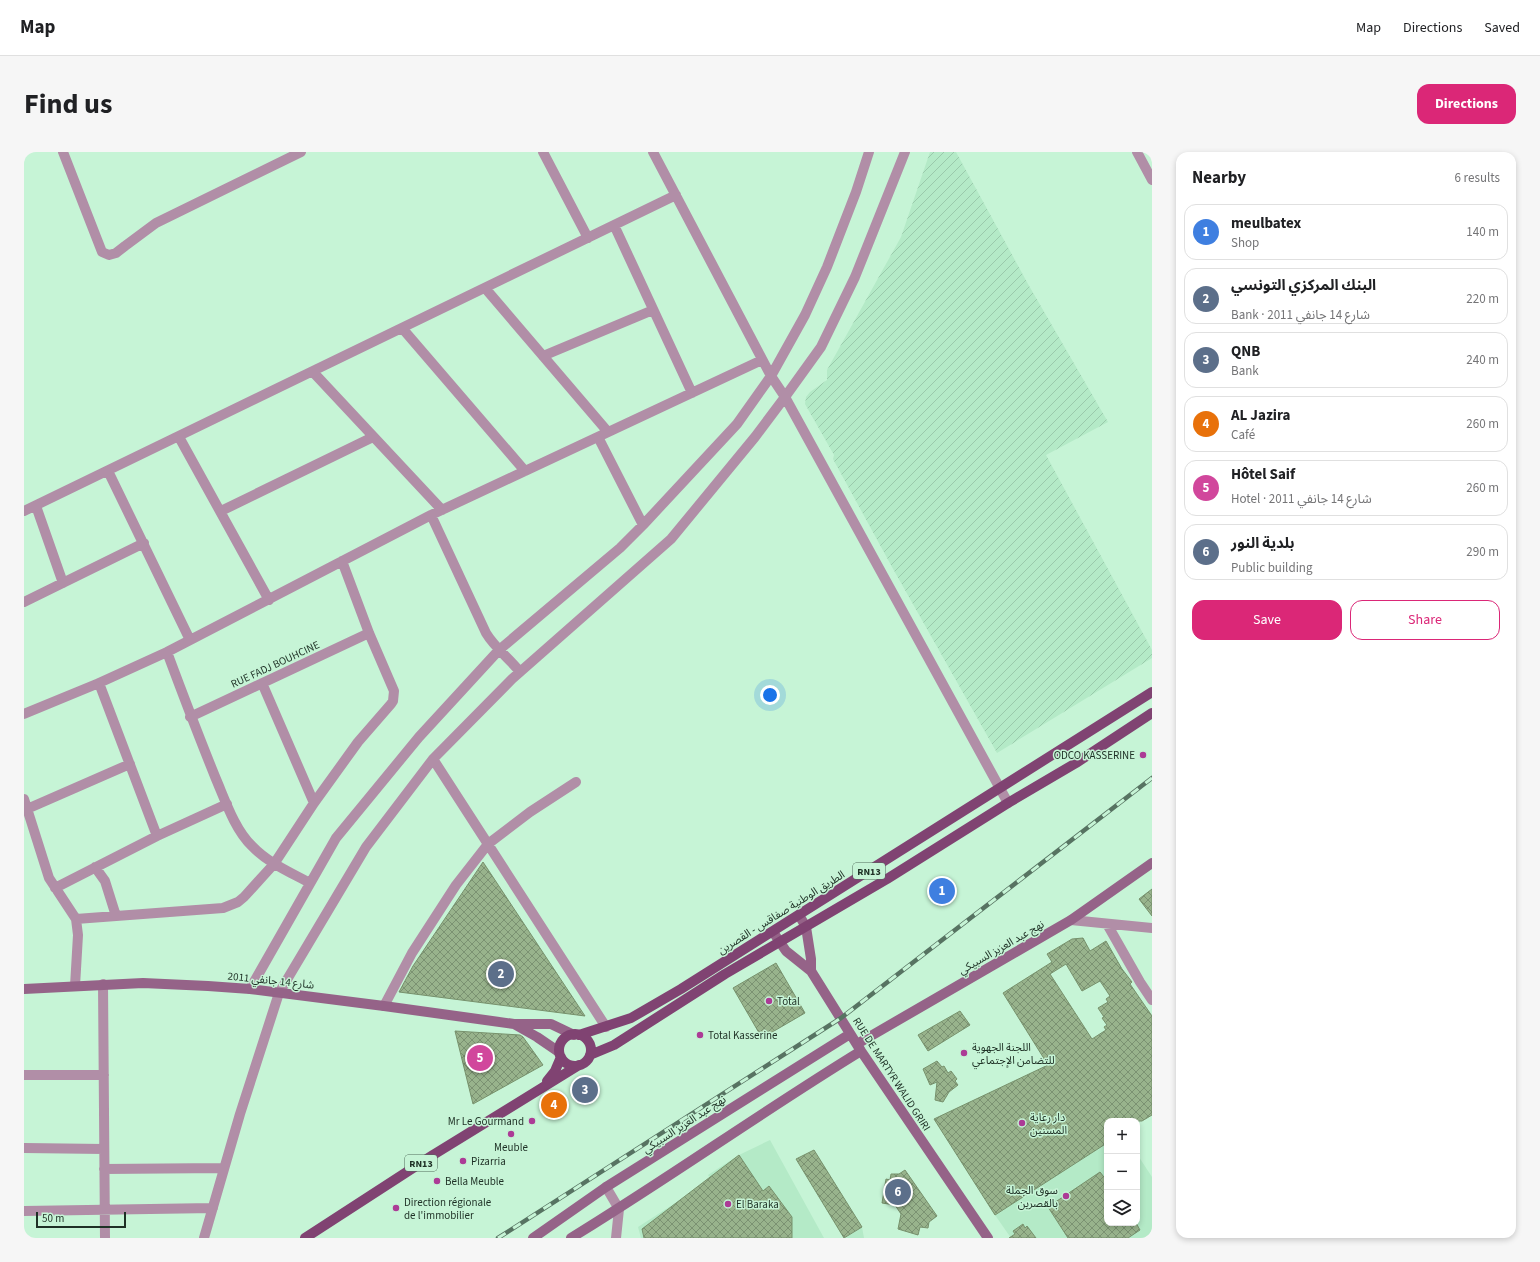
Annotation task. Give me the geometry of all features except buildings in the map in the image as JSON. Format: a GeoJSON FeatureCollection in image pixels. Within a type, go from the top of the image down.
{"type":"FeatureCollection","features":[{"type":"Feature","properties":{"kind":"main road","name":"الطريق الوطنية صفاقس - القصرين"},"geometry":{"type":"LineString","coordinates":[[577,1035],[631,1018],[680,989],[925,836],[1000,787],[1151,694]]}},
{"type":"Feature","properties":{"kind":"main road","name":"RN13"},"geometry":{"type":"LineString","coordinates":[[305,1238],[587,1060],[590,1055],[614,1045],[693,994],[926,855],[1008,803],[1076,763],[1152,713]]}},
{"type":"Feature","properties":{"kind":"main road","name":"RN13"},"geometry":{"type":"LineString","coordinates":[[539,1089],[555,1071],[560,1055],[560,1047],[565,1038],[577,1035]]}},
{"type":"Feature","properties":{"kind":"main road"},"geometry":{"type":"LineString","coordinates":[[577,1035],[588,1040],[590,1045],[590,1055]]}},
{"type":"Feature","properties":{"kind":"main road"},"geometry":{"type":"LineString","coordinates":[[560,1055],[568,1064],[579,1065]]}},
{"type":"Feature","properties":{"kind":"street"},"geometry":{"type":"LineString","coordinates":[[63,152],[102,252],[109,255],[116,253],[156,223],[301,152]]}},
{"type":"Feature","properties":{"kind":"street"},"geometry":{"type":"LineString","coordinates":[[543,152],[588,238]]}},
{"type":"Feature","properties":{"kind":"street"},"geometry":{"type":"LineString","coordinates":[[653,152],[762,360],[785,397],[1008,803]]}},
{"type":"Feature","properties":{"kind":"street"},"geometry":{"type":"LineString","coordinates":[[250,989],[336,838],[419,737],[499,650],[620,548],[737,424],[771,376],[805,315],[827,267],[856,192],[869,152]]}},
{"type":"Feature","properties":{"kind":"street"},"geometry":{"type":"LineString","coordinates":[[204,1238],[224,1168],[279,993],[366,847],[433,759],[520,672],[671,538],[755,437],[821,347],[855,277],[904,152]]}},
{"type":"Feature","properties":{"kind":"street"},"geometry":{"type":"LineString","coordinates":[[1137,152],[1152,180]]}},
{"type":"Feature","properties":{"kind":"street"},"geometry":{"type":"LineString","coordinates":[[24,511],[676,195]]}},
{"type":"Feature","properties":{"kind":"street"},"geometry":{"type":"LineString","coordinates":[[614,225],[692,393]]}},
{"type":"Feature","properties":{"kind":"street"},"geometry":{"type":"LineString","coordinates":[[485,288],[608,432]]}},
{"type":"Feature","properties":{"kind":"street"},"geometry":{"type":"LineString","coordinates":[[543,356],[653,310]]}},
{"type":"Feature","properties":{"kind":"street"},"geometry":{"type":"LineString","coordinates":[[402,328],[525,471]]}},
{"type":"Feature","properties":{"kind":"street"},"geometry":{"type":"LineString","coordinates":[[24,714],[99,683],[167,652],[431,515],[762,360]]}},
{"type":"Feature","properties":{"kind":"street"},"geometry":{"type":"LineString","coordinates":[[313,372],[442,510]]}},
{"type":"Feature","properties":{"kind":"street"},"geometry":{"type":"LineString","coordinates":[[178,437],[221,511],[269,600]]}},
{"type":"Feature","properties":{"kind":"street"},"geometry":{"type":"LineString","coordinates":[[221,511],[373,437]]}},
{"type":"Feature","properties":{"kind":"street"},"geometry":{"type":"LineString","coordinates":[[598,437],[643,525]]}},
{"type":"Feature","properties":{"kind":"street"},"geometry":{"type":"LineString","coordinates":[[108,471],[190,640]]}},
{"type":"Feature","properties":{"kind":"street"},"geometry":{"type":"LineString","coordinates":[[36,506],[63,583]]}},
{"type":"Feature","properties":{"kind":"street"},"geometry":{"type":"LineString","coordinates":[[431,515],[486,633],[492,643],[520,672]]}},
{"type":"Feature","properties":{"kind":"street"},"geometry":{"type":"LineString","coordinates":[[24,602],[144,543]]}},
{"type":"Feature","properties":{"kind":"street"},"geometry":{"type":"LineString","coordinates":[[76,919],[216,909],[231,906],[244,897],[274,864],[358,742],[393,701],[394,691],[369,633],[342,561]]}},
{"type":"Feature","properties":{"kind":"street","name":"RUE FADJ BOUHCINE"},"geometry":{"type":"LineString","coordinates":[[190,717],[369,633]]}},
{"type":"Feature","properties":{"kind":"street"},"geometry":{"type":"LineString","coordinates":[[167,652],[190,717],[227,804],[241,832],[251,845],[274,864],[310,883]]}},
{"type":"Feature","properties":{"kind":"street"},"geometry":{"type":"LineString","coordinates":[[99,683],[157,836]]}},
{"type":"Feature","properties":{"kind":"street"},"geometry":{"type":"LineString","coordinates":[[262,683],[314,804]]}},
{"type":"Feature","properties":{"kind":"street"},"geometry":{"type":"LineString","coordinates":[[433,759],[606,1026]]}},
{"type":"Feature","properties":{"kind":"street"},"geometry":{"type":"LineString","coordinates":[[27,809],[130,764]]}},
{"type":"Feature","properties":{"kind":"street"},"geometry":{"type":"LineString","coordinates":[[384,1006],[412,953],[456,885],[488,844],[530,812],[576,782]]}},
{"type":"Feature","properties":{"kind":"street"},"geometry":{"type":"LineString","coordinates":[[24,799],[49,878],[76,919],[78,935],[75,986]]}},
{"type":"Feature","properties":{"kind":"street"},"geometry":{"type":"LineString","coordinates":[[55,888],[157,836],[227,804]]}},
{"type":"Feature","properties":{"kind":"street","name":"نهج عبد العزيز السبيكي"},"geometry":{"type":"LineString","coordinates":[[571,1238],[619,1209],[859,1048],[1071,920],[1152,864]]}},
{"type":"Feature","properties":{"kind":"street"},"geometry":{"type":"LineString","coordinates":[[95,867],[105,881],[116,916]]}},
{"type":"Feature","properties":{"kind":"street","name":"RUE DE MARTYR WALID GRIRI"},"geometry":{"type":"LineString","coordinates":[[799,915],[806,927],[811,959],[811,971],[859,1048],[988,1238]]}},
{"type":"Feature","properties":{"kind":"street"},"geometry":{"type":"LineString","coordinates":[[1071,920],[1152,928]]}},
{"type":"Feature","properties":{"kind":"street"},"geometry":{"type":"LineString","coordinates":[[1107,924],[1152,1000]]}},
{"type":"Feature","properties":{"kind":"street"},"geometry":{"type":"LineString","coordinates":[[772,932],[779,943],[795,959],[811,971]]}},
{"type":"Feature","properties":{"kind":"street","name":"شارع 14 جانفي 2011"},"geometry":{"type":"LineString","coordinates":[[24,990],[103,984],[143,983],[250,989],[514,1024],[551,1024],[577,1035]]}},
{"type":"Feature","properties":{"kind":"street"},"geometry":{"type":"LineString","coordinates":[[103,984],[105,1238]]}},
{"type":"Feature","properties":{"kind":"street","name":"شارع 14 جانفي 2011"},"geometry":{"type":"LineString","coordinates":[[514,1024],[537,1036],[560,1055]]}},
{"type":"Feature","properties":{"kind":"street","name":"نهج عبد العزيز السبيكي"},"geometry":{"type":"LineString","coordinates":[[533,1238],[606,1188],[850,1034]]}},
{"type":"Feature","properties":{"kind":"street"},"geometry":{"type":"LineString","coordinates":[[24,1075],[104,1075]]}},
{"type":"Feature","properties":{"kind":"street"},"geometry":{"type":"LineString","coordinates":[[24,1148],[104,1149]]}},
{"type":"Feature","properties":{"kind":"street"},"geometry":{"type":"LineString","coordinates":[[104,1169],[224,1168]]}},
{"type":"Feature","properties":{"kind":"street"},"geometry":{"type":"LineString","coordinates":[[606,1188],[619,1209],[616,1238]]}},
{"type":"Feature","properties":{"kind":"street"},"geometry":{"type":"LineString","coordinates":[[24,1211],[213,1208]]}},
{"type":"Feature","properties":{"kind":"shaded area"},"geometry":{"type":"Polygon","coordinates":[[[930,152],[956,152],[1028,284],[1108,422],[1046,455],[1152,650],[1152,658],[997,753],[892,567],[833,459],[834,455],[805,404],[806,397],[810,392],[827,380],[827,370],[901,237],[930,152]]]}},
{"type":"Feature","properties":{"kind":"shaded area","name":"El Baraka"},"geometry":{"type":"Polygon","coordinates":[[[770,1140],[824,1238],[641,1238],[638,1227],[711,1180],[708,1175],[739,1155],[770,1140]]]}},
{"type":"Feature","properties":{"kind":"shaded area","name":"سوق الجملة بالقصرين"},"geometry":{"type":"Polygon","coordinates":[[[1104,1145],[1104,1226],[1140,1226],[1140,1159],[1152,1177],[1152,1238],[1011,1238],[995,1215],[1104,1145]]]}},
{"type":"Feature","properties":{"kind":"shaded area"},"geometry":{"type":"Polygon","coordinates":[[[862,1227],[864,1238],[845,1238],[862,1227]]]}},
{"type":"Feature","properties":{"kind":"railway"},"geometry":{"type":"LineString","coordinates":[[498,1238],[841,1018],[1152,778]]}},
{"type":"Feature","properties":{"kind":"place","name":"ODCO KASSERINE"},"geometry":{"type":"Point","coordinates":[1143,755]}},
{"type":"Feature","properties":{"kind":"place","name":"meulbatex"},"geometry":{"type":"Point","coordinates":[942,891]}},
{"type":"Feature","properties":{"kind":"place","name":"البنك المركزي التونسي"},"geometry":{"type":"Point","coordinates":[501,974]}},
{"type":"Feature","properties":{"kind":"place","name":"Total"},"geometry":{"type":"Point","coordinates":[769,1001]}},
{"type":"Feature","properties":{"kind":"place","name":"Total Kasserine"},"geometry":{"type":"Point","coordinates":[700,1035]}},
{"type":"Feature","properties":{"kind":"place","name":"اللجنة الجهوية للتضامن الإجتماعي"},"geometry":{"type":"Point","coordinates":[964,1053]}},
{"type":"Feature","properties":{"kind":"place","name":"Hôtel Saif"},"geometry":{"type":"Point","coordinates":[480,1058]}},
{"type":"Feature","properties":{"kind":"place","name":"QNB"},"geometry":{"type":"Point","coordinates":[585,1090]}},
{"type":"Feature","properties":{"kind":"place","name":"AL Jazira"},"geometry":{"type":"Point","coordinates":[554,1105]}},
{"type":"Feature","properties":{"kind":"place","name":"Mr Le Gourmand"},"geometry":{"type":"Point","coordinates":[532,1121]}},
{"type":"Feature","properties":{"kind":"place","name":"دار رعاية المسنين"},"geometry":{"type":"Point","coordinates":[1022,1123]}},
{"type":"Feature","properties":{"kind":"place","name":"Meuble"},"geometry":{"type":"Point","coordinates":[511,1134]}},
{"type":"Feature","properties":{"kind":"place","name":"Pizarria"},"geometry":{"type":"Point","coordinates":[463,1161]}},
{"type":"Feature","properties":{"kind":"place","name":"Bella Meuble"},"geometry":{"type":"Point","coordinates":[437,1181]}},
{"type":"Feature","properties":{"kind":"place","name":"بلدية النور"},"geometry":{"type":"Point","coordinates":[898,1192]}},
{"type":"Feature","properties":{"kind":"place","name":"سوق الجملة بالقصرين"},"geometry":{"type":"Point","coordinates":[1066,1196]}},
{"type":"Feature","properties":{"kind":"place","name":"El Baraka"},"geometry":{"type":"Point","coordinates":[728,1204]}},
{"type":"Feature","properties":{"kind":"place","name":"Direction régionale de l'immobilier"},"geometry":{"type":"Point","coordinates":[396,1208]}}]}
